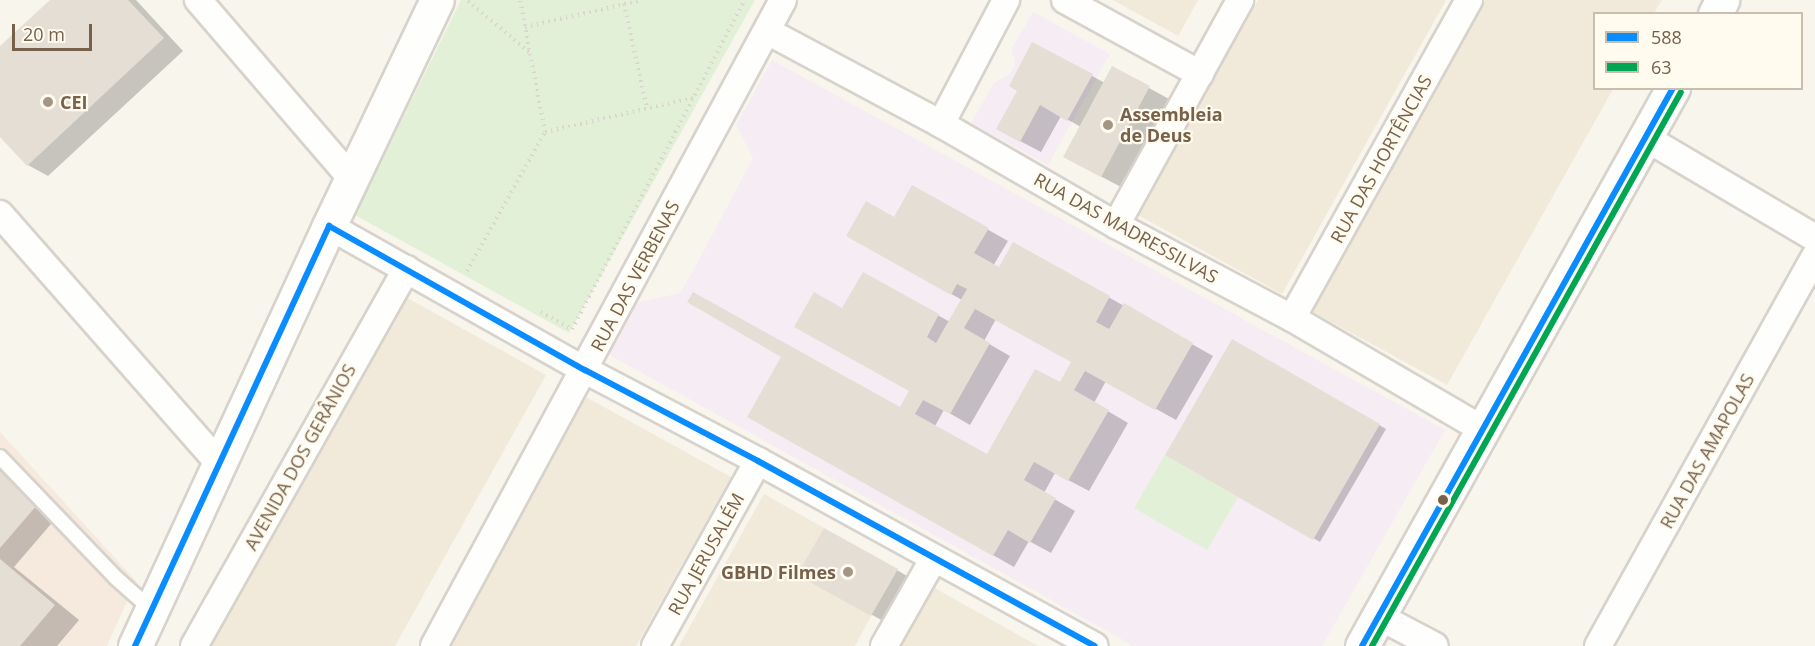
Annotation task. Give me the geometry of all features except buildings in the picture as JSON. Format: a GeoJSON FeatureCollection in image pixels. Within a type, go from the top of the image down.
{"type":"FeatureCollection","features":[{"type":"Feature","properties":{"kind":"street"},"geometry":{"type":"LineString","coordinates":[[198,0],[352,179]]}},
{"type":"Feature","properties":{"kind":"street","name":"RUA DAS VERBENAS"},"geometry":{"type":"LineString","coordinates":[[434,646],[783,0]]}},
{"type":"Feature","properties":{"kind":"street"},"geometry":{"type":"LineString","coordinates":[[941,124],[1006,0]]}},
{"type":"Feature","properties":{"kind":"street"},"geometry":{"type":"LineString","coordinates":[[1065,0],[1200,74]]}},
{"type":"Feature","properties":{"kind":"street"},"geometry":{"type":"LineString","coordinates":[[1116,225],[1240,0]]}},
{"type":"Feature","properties":{"kind":"street","name":"RUA DAS HORTÊNCIAS"},"geometry":{"type":"LineString","coordinates":[[1292,318],[1469,0]]}},
{"type":"Feature","properties":{"kind":"street"},"geometry":{"type":"LineString","coordinates":[[135,646],[352,179],[453,1]]}},
{"type":"Feature","properties":{"kind":"street","name":"RUA DAS MADRESSILVAS"},"geometry":{"type":"LineString","coordinates":[[767,31],[941,124],[1116,225],[1292,318],[1482,429]]}},
{"type":"Feature","properties":{"kind":"street"},"geometry":{"type":"LineString","coordinates":[[1362,646],[1672,90]]}},
{"type":"Feature","properties":{"kind":"street"},"geometry":{"type":"LineString","coordinates":[[1646,138],[1815,238]]}},
{"type":"Feature","properties":{"kind":"street"},"geometry":{"type":"LineString","coordinates":[[0,214],[219,463]]}},
{"type":"Feature","properties":{"kind":"street"},"geometry":{"type":"LineString","coordinates":[[329,226],[585,370],[758,461],[1094,646]]}},
{"type":"Feature","properties":{"kind":"street","name":"RUA DAS AMAPOLAS"},"geometry":{"type":"LineString","coordinates":[[1598,646],[1815,256]]}},
{"type":"Feature","properties":{"kind":"street","name":"AVENIDA DOS GERÂNIOS"},"geometry":{"type":"LineString","coordinates":[[194,646],[406,268]]}},
{"type":"Feature","properties":{"kind":"street","name":"RUA JERUSALÉM"},"geometry":{"type":"LineString","coordinates":[[655,646],[758,461]]}},
{"type":"Feature","properties":{"kind":"street"},"geometry":{"type":"LineString","coordinates":[[884,646],[934,558]]}},
{"type":"Feature","properties":{"kind":"street"},"geometry":{"type":"LineString","coordinates":[[1378,616],[1435,646]]}},
{"type":"Feature","properties":{"kind":"lane"},"geometry":{"type":"LineString","coordinates":[[0,457],[116,578],[151,610]]}},
{"type":"Feature","properties":{"kind":"path"},"geometry":{"type":"LineString","coordinates":[[467,271],[545,132],[520,0]]}},
{"type":"Feature","properties":{"kind":"path"},"geometry":{"type":"LineString","coordinates":[[525,27],[642,0]]}},
{"type":"Feature","properties":{"kind":"path"},"geometry":{"type":"LineString","coordinates":[[540,312],[572,329],[745,0]]}},
{"type":"Feature","properties":{"kind":"path"},"geometry":{"type":"LineString","coordinates":[[453,1],[530,53]]}},
{"type":"Feature","properties":{"kind":"path"},"geometry":{"type":"LineString","coordinates":[[624,4],[647,108]]}},
{"type":"Feature","properties":{"kind":"path"},"geometry":{"type":"LineString","coordinates":[[545,132],[693,98]]}},
{"type":"Feature","properties":{"kind":"path"},"geometry":{"type":"LineString","coordinates":[[456,266],[477,277]]}},
{"type":"Feature","properties":{"kind":"shaded area"},"geometry":{"type":"Polygon","coordinates":[[[1113,0],[1198,0],[1178,36],[1113,0]]]}},
{"type":"Feature","properties":{"kind":"shaded area"},"geometry":{"type":"Polygon","coordinates":[[[1258,0],[1446,0],[1282,294],[1138,215],[1258,0]]]}},
{"type":"Feature","properties":{"kind":"shaded area"},"geometry":{"type":"Polygon","coordinates":[[[1485,0],[1662,0],[1655,12],[1593,12],[1593,90],[1612,90],[1447,385],[1311,311],[1485,0]]]}},
{"type":"Feature","properties":{"kind":"shaded area"},"geometry":{"type":"Polygon","coordinates":[[[1033,12],[1110,54],[1048,165],[971,123],[994,83],[1010,74],[1015,64],[1012,48],[1033,12]]]}},
{"type":"Feature","properties":{"kind":"shaded area"},"geometry":{"type":"Polygon","coordinates":[[[772,60],[1445,430],[1322,646],[1134,646],[608,354],[636,303],[680,293],[693,271],[753,158],[736,125],[772,60]]]}},
{"type":"Feature","properties":{"kind":"shaded area"},"geometry":{"type":"Polygon","coordinates":[[[402,295],[546,375],[395,646],[206,646],[402,295]]]}},
{"type":"Feature","properties":{"kind":"shaded area"},"geometry":{"type":"Polygon","coordinates":[[[584,396],[731,477],[636,646],[444,646],[584,396]]]}},
{"type":"Feature","properties":{"kind":"shaded area"},"geometry":{"type":"Polygon","coordinates":[[[0,432],[136,581],[107,646],[0,646],[0,432]]]}},
{"type":"Feature","properties":{"kind":"shaded area"},"geometry":{"type":"Polygon","coordinates":[[[764,494],[824,528],[798,575],[871,616],[855,646],[679,646],[764,494]]]}},
{"type":"Feature","properties":{"kind":"shaded area"},"geometry":{"type":"Polygon","coordinates":[[[931,586],[1038,646],[897,646],[931,586]]]}},
{"type":"Feature","properties":{"kind":"green space"},"geometry":{"type":"Polygon","coordinates":[[[461,0],[755,0],[569,333],[355,215],[461,0]]]}},
{"type":"Feature","properties":{"kind":"green space"},"geometry":{"type":"Polygon","coordinates":[[[1165,455],[1238,497],[1207,550],[1134,508],[1165,455]]]}},
{"type":"Feature","properties":{"kind":"transit line","name":"588"},"geometry":{"type":"LineString","coordinates":[[1362,646],[1672,90]]}},
{"type":"Feature","properties":{"kind":"transit line","name":"63"},"geometry":{"type":"LineString","coordinates":[[1372,646],[1681,92]]}},
{"type":"Feature","properties":{"kind":"transit line","name":"588"},"geometry":{"type":"LineString","coordinates":[[135,646],[329,226],[585,370],[758,461],[1094,646]]}},
{"type":"Feature","properties":{"kind":"place","name":"CEI"},"geometry":{"type":"Point","coordinates":[48,102]}},
{"type":"Feature","properties":{"kind":"place","name":"Assembleia de Deus"},"geometry":{"type":"Point","coordinates":[1108,125]}},
{"type":"Feature","properties":{"kind":"place","name":"GBHD Filmes"},"geometry":{"type":"Point","coordinates":[848,572]}}]}
